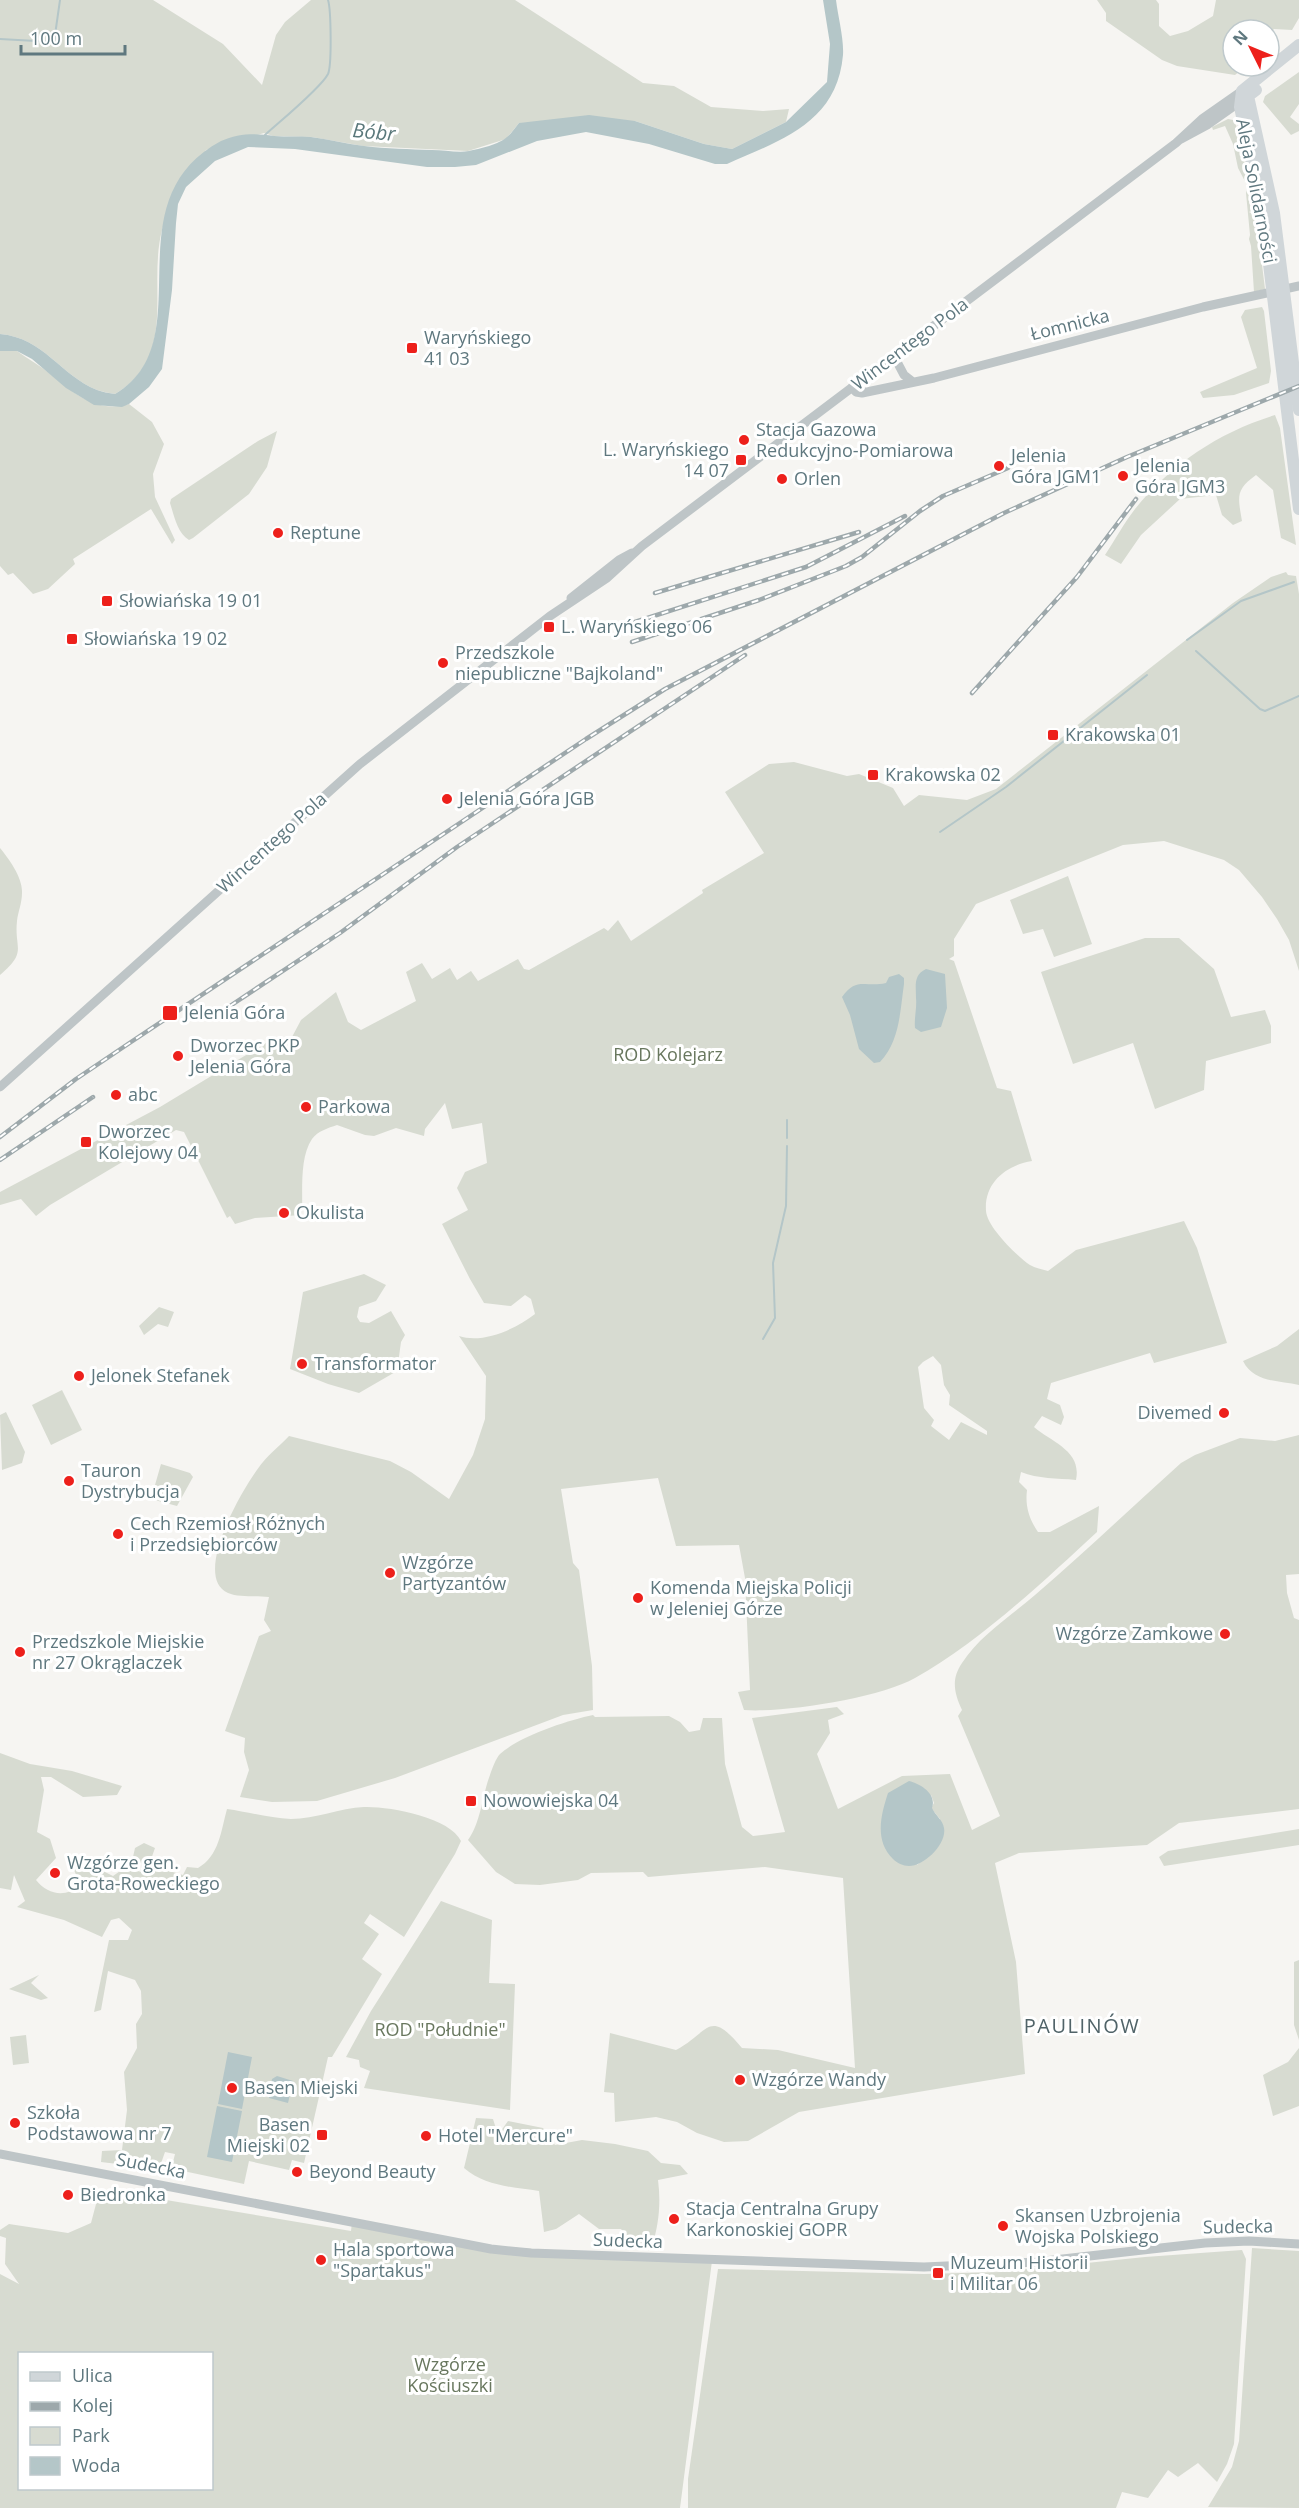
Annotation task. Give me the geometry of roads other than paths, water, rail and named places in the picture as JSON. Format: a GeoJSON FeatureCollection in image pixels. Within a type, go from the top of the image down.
{"type":"FeatureCollection","features":[{"type":"Feature","properties":{"kind":"main road","name":"Wincentego Pola"},"geometry":{"type":"LineString","coordinates":[[1244,96],[1299,45]]}},
{"type":"Feature","properties":{"kind":"main road","name":"Wincentego Pola"},"geometry":{"type":"LineString","coordinates":[[1244,96],[1299,53]]}},
{"type":"Feature","properties":{"kind":"main road","name":"Aleja Solidarności"},"geometry":{"type":"LineString","coordinates":[[1244,96],[1241,118],[1269,214]]}},
{"type":"Feature","properties":{"kind":"main road","name":"Aleja Solidarności"},"geometry":{"type":"LineString","coordinates":[[1244,96],[1269,214],[1295,407],[1299,509]]}},
{"type":"Feature","properties":{"kind":"street","name":"Wincentego Pola"},"geometry":{"type":"LineString","coordinates":[[1181,139],[1225,114],[1244,96]]}},
{"type":"Feature","properties":{"kind":"street","name":"Wincentego Pola"},"geometry":{"type":"LineString","coordinates":[[0,1087],[360,764],[555,613],[589,582],[619,560],[639,549],[1181,139],[1202,119],[1244,96]]}},
{"type":"Feature","properties":{"kind":"street"},"geometry":{"type":"LineString","coordinates":[[1225,114],[1232,113],[1241,118]]}},
{"type":"Feature","properties":{"kind":"street","name":"Łomnicka"},"geometry":{"type":"LineString","coordinates":[[852,387],[856,392],[862,393],[913,382],[1203,307],[1299,286]]}},
{"type":"Feature","properties":{"kind":"street"},"geometry":{"type":"LineString","coordinates":[[894,356],[904,375],[913,382]]}},
{"type":"Feature","properties":{"kind":"street","name":"Sudecka"},"geometry":{"type":"LineString","coordinates":[[0,2154],[491,2249],[531,2253],[924,2267],[1036,2262],[1205,2243],[1250,2241],[1299,2244]]}},
{"type":"Feature","properties":{"kind":"water"},"geometry":{"type":"Polygon","coordinates":[[[823,0],[836,0],[843,42],[839,78],[830,97],[818,113],[803,126],[786,137],[727,164],[715,164],[649,144],[586,132],[537,141],[476,165],[455,167],[427,167],[295,149],[248,147],[215,161],[186,187],[178,204],[172,290],[162,369],[149,387],[129,404],[122,407],[94,405],[66,388],[32,359],[17,351],[0,351],[0,334],[29,342],[84,383],[99,391],[115,394],[141,370],[154,341],[162,234],[169,199],[188,167],[227,138],[261,134],[311,137],[381,148],[465,152],[504,140],[519,123],[589,115],[635,121],[704,144],[732,149],[786,122],[827,82],[830,44],[823,0]]]}},
{"type":"Feature","properties":{"kind":"water"},"geometry":{"type":"Polygon","coordinates":[[[926,969],[945,974],[947,1008],[941,1027],[921,1032],[915,1028],[916,985],[919,974],[926,969]]]}},
{"type":"Feature","properties":{"kind":"water"},"geometry":{"type":"Polygon","coordinates":[[[899,974],[904,978],[904,984],[895,1035],[887,1054],[880,1062],[874,1063],[859,1049],[850,1015],[842,997],[852,987],[862,984],[886,983],[889,977],[899,974]]]}},
{"type":"Feature","properties":{"kind":"water"},"geometry":{"type":"Polygon","coordinates":[[[909,1781],[923,1787],[930,1794],[932,1808],[942,1822],[944,1834],[933,1853],[921,1862],[909,1866],[896,1862],[887,1852],[881,1836],[881,1819],[888,1793],[909,1781]]]}},
{"type":"Feature","properties":{"kind":"water"},"geometry":{"type":"Polygon","coordinates":[[[228,2052],[252,2057],[242,2109],[218,2104],[228,2052]]]}},
{"type":"Feature","properties":{"kind":"water"},"geometry":{"type":"Polygon","coordinates":[[[277,2076],[293,2081],[288,2103],[269,2098],[272,2079],[277,2076]]]}},
{"type":"Feature","properties":{"kind":"water"},"geometry":{"type":"Polygon","coordinates":[[[217,2106],[242,2111],[232,2162],[207,2157],[217,2106]]]}},
{"type":"Feature","properties":{"kind":"waterway"},"geometry":{"type":"LineString","coordinates":[[0,39],[54,42],[60,0]]}},
{"type":"Feature","properties":{"kind":"waterway"},"geometry":{"type":"LineString","coordinates":[[265,135],[308,96],[328,74],[331,37],[328,0]]}},
{"type":"Feature","properties":{"kind":"waterway"},"geometry":{"type":"LineString","coordinates":[[1187,640],[1241,601],[1294,582]]}},
{"type":"Feature","properties":{"kind":"waterway"},"geometry":{"type":"LineString","coordinates":[[1196,651],[1260,709],[1265,711],[1299,696]]}},
{"type":"Feature","properties":{"kind":"waterway"},"geometry":{"type":"LineString","coordinates":[[940,832],[1006,787],[1147,675]]}},
{"type":"Feature","properties":{"kind":"waterway"},"geometry":{"type":"LineString","coordinates":[[787,1120],[787,1138]]}},
{"type":"Feature","properties":{"kind":"waterway"},"geometry":{"type":"LineString","coordinates":[[763,1339],[775,1318],[773,1263],[786,1206],[787,1146]]}},
{"type":"Feature","properties":{"kind":"railway"},"geometry":{"type":"LineString","coordinates":[[0,1137],[76,1079],[586,739],[665,689],[1004,513],[1127,457],[1299,386]]}},
{"type":"Feature","properties":{"kind":"railway"},"geometry":{"type":"LineString","coordinates":[[632,642],[759,600],[846,566],[862,557],[920,511],[943,496],[1008,468]]}},
{"type":"Feature","properties":{"kind":"railway"},"geometry":{"type":"LineString","coordinates":[[972,693],[1077,577],[1136,499]]}},
{"type":"Feature","properties":{"kind":"railway"},"geometry":{"type":"LineString","coordinates":[[635,622],[806,567],[905,516]]}},
{"type":"Feature","properties":{"kind":"railway"},"geometry":{"type":"LineString","coordinates":[[655,593],[859,532]]}},
{"type":"Feature","properties":{"kind":"railway"},"geometry":{"type":"LineString","coordinates":[[230,1006],[340,933],[457,847],[745,655]]}},
{"type":"Feature","properties":{"kind":"railway"},"geometry":{"type":"LineString","coordinates":[[0,1160],[93,1097]]}},
{"type":"Feature","properties":{"kind":"place","name":"Waryńskiego 41 03"},"geometry":{"type":"Point","coordinates":[412,348]}},
{"type":"Feature","properties":{"kind":"place","name":"Stacja Gazowa Redukcyjno-Pomiarowa"},"geometry":{"type":"Point","coordinates":[744,440]}},
{"type":"Feature","properties":{"kind":"place","name":"L. Waryńskiego 14 07"},"geometry":{"type":"Point","coordinates":[741,460]}},
{"type":"Feature","properties":{"kind":"place","name":"Jelenia Góra JGM1"},"geometry":{"type":"Point","coordinates":[999,466]}},
{"type":"Feature","properties":{"kind":"place","name":"Jelenia Góra JGM3"},"geometry":{"type":"Point","coordinates":[1123,476]}},
{"type":"Feature","properties":{"kind":"place","name":"Orlen"},"geometry":{"type":"Point","coordinates":[782,479]}},
{"type":"Feature","properties":{"kind":"place","name":"Reptune"},"geometry":{"type":"Point","coordinates":[278,533]}},
{"type":"Feature","properties":{"kind":"place","name":"Słowiańska 19 01"},"geometry":{"type":"Point","coordinates":[107,601]}},
{"type":"Feature","properties":{"kind":"place","name":"L. Waryńskiego 06"},"geometry":{"type":"Point","coordinates":[549,627]}},
{"type":"Feature","properties":{"kind":"place","name":"Słowiańska 19 02"},"geometry":{"type":"Point","coordinates":[72,639]}},
{"type":"Feature","properties":{"kind":"place","name":"Przedszkole niepubliczne \"Bajkoland\""},"geometry":{"type":"Point","coordinates":[443,663]}},
{"type":"Feature","properties":{"kind":"place","name":"Krakowska 01"},"geometry":{"type":"Point","coordinates":[1053,735]}},
{"type":"Feature","properties":{"kind":"place","name":"Krakowska 02"},"geometry":{"type":"Point","coordinates":[873,775]}},
{"type":"Feature","properties":{"kind":"place","name":"Jelenia Góra JGB"},"geometry":{"type":"Point","coordinates":[447,799]}},
{"type":"Feature","properties":{"kind":"place","name":"Jelenia Góra"},"geometry":{"type":"Point","coordinates":[170,1013]}},
{"type":"Feature","properties":{"kind":"place","name":"Dworzec PKP Jelenia Góra"},"geometry":{"type":"Point","coordinates":[178,1056]}},
{"type":"Feature","properties":{"kind":"place","name":"abc"},"geometry":{"type":"Point","coordinates":[116,1095]}},
{"type":"Feature","properties":{"kind":"place","name":"Parkowa"},"geometry":{"type":"Point","coordinates":[306,1107]}},
{"type":"Feature","properties":{"kind":"place","name":"Dworzec Kolejowy 04"},"geometry":{"type":"Point","coordinates":[86,1142]}},
{"type":"Feature","properties":{"kind":"place","name":"Okulista"},"geometry":{"type":"Point","coordinates":[284,1213]}},
{"type":"Feature","properties":{"kind":"place","name":"Transformator"},"geometry":{"type":"Point","coordinates":[302,1364]}},
{"type":"Feature","properties":{"kind":"place","name":"Jelonek Stefanek"},"geometry":{"type":"Point","coordinates":[79,1376]}},
{"type":"Feature","properties":{"kind":"place","name":"Divemed"},"geometry":{"type":"Point","coordinates":[1224,1413]}},
{"type":"Feature","properties":{"kind":"place","name":"Tauron Dystrybucja"},"geometry":{"type":"Point","coordinates":[69,1481]}},
{"type":"Feature","properties":{"kind":"place","name":"Cech Rzemiosł Różnych i Przedsiębiorców"},"geometry":{"type":"Point","coordinates":[118,1534]}},
{"type":"Feature","properties":{"kind":"place","name":"Wzgórze Partyzantów"},"geometry":{"type":"Point","coordinates":[390,1573]}},
{"type":"Feature","properties":{"kind":"place","name":"Komenda Miejska Policji w Jeleniej Górze"},"geometry":{"type":"Point","coordinates":[638,1598]}},
{"type":"Feature","properties":{"kind":"place","name":"Wzgórze Zamkowe"},"geometry":{"type":"Point","coordinates":[1225,1634]}},
{"type":"Feature","properties":{"kind":"place","name":"Przedszkole Miejskie nr 27 Okrąglaczek"},"geometry":{"type":"Point","coordinates":[20,1652]}},
{"type":"Feature","properties":{"kind":"place","name":"Nowowiejska 04"},"geometry":{"type":"Point","coordinates":[471,1801]}},
{"type":"Feature","properties":{"kind":"place","name":"Wzgórze gen. Grota-Roweckiego"},"geometry":{"type":"Point","coordinates":[55,1873]}},
{"type":"Feature","properties":{"kind":"place","name":"Wzgórze Wandy"},"geometry":{"type":"Point","coordinates":[740,2080]}},
{"type":"Feature","properties":{"kind":"place","name":"Basen Miejski"},"geometry":{"type":"Point","coordinates":[232,2088]}},
{"type":"Feature","properties":{"kind":"place","name":"Szkoła Podstawowa nr 7"},"geometry":{"type":"Point","coordinates":[15,2123]}},
{"type":"Feature","properties":{"kind":"place","name":"Basen Miejski 02"},"geometry":{"type":"Point","coordinates":[322,2135]}},
{"type":"Feature","properties":{"kind":"place","name":"Hotel \"Mercure\""},"geometry":{"type":"Point","coordinates":[426,2136]}},
{"type":"Feature","properties":{"kind":"place","name":"Beyond Beauty"},"geometry":{"type":"Point","coordinates":[297,2172]}},
{"type":"Feature","properties":{"kind":"place","name":"Biedronka"},"geometry":{"type":"Point","coordinates":[68,2195]}},
{"type":"Feature","properties":{"kind":"place","name":"Stacja Centralna Grupy Karkonoskiej GOPR"},"geometry":{"type":"Point","coordinates":[674,2219]}},
{"type":"Feature","properties":{"kind":"place","name":"Skansen Uzbrojenia Wojska Polskiego"},"geometry":{"type":"Point","coordinates":[1003,2226]}},
{"type":"Feature","properties":{"kind":"place","name":"Hala sportowa \"Spartakus\""},"geometry":{"type":"Point","coordinates":[321,2260]}},
{"type":"Feature","properties":{"kind":"place","name":"Muzeum Historii i Militar 06"},"geometry":{"type":"Point","coordinates":[938,2273]}},
{"type":"Feature","properties":{"kind":"district","name":"PAULINÓW"},"geometry":{"type":"Point","coordinates":[1082,2026]}},
{"type":"Feature","properties":{"kind":"water label","name":"Bóbr"},"geometry":{"type":"Point","coordinates":[374,132]}},
{"type":"Feature","properties":{"kind":"park label","name":"ROD Kolejarz"},"geometry":{"type":"Point","coordinates":[668,1055]}},
{"type":"Feature","properties":{"kind":"park label","name":"ROD \"Południe\""},"geometry":{"type":"Point","coordinates":[440,2030]}},
{"type":"Feature","properties":{"kind":"park label","name":"Wzgórze Kościuszki"},"geometry":{"type":"Point","coordinates":[450,2375]}}]}
